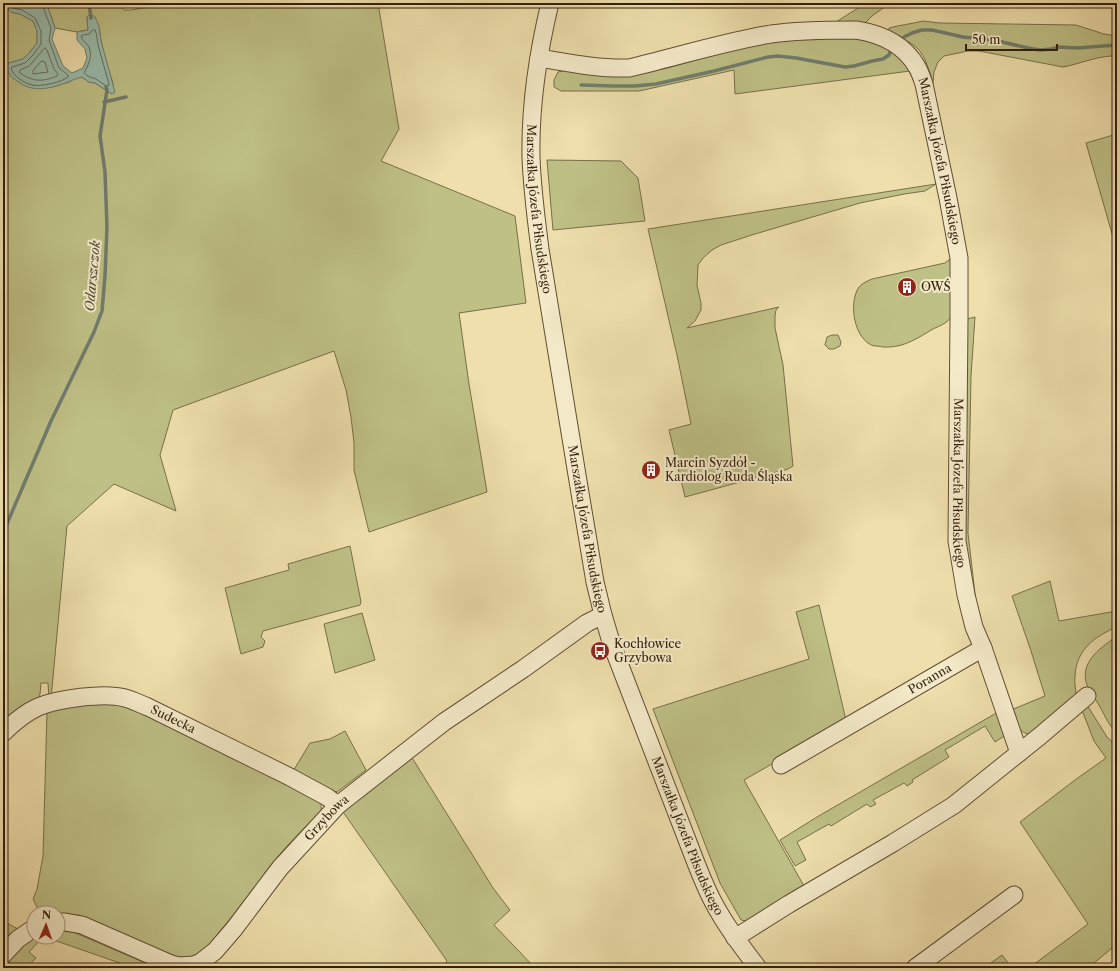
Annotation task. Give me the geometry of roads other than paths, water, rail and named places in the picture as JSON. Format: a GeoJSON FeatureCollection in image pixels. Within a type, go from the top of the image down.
{"type":"FeatureCollection","features":[{"type":"Feature","properties":{"kind":"street","name":"Marszałka Józefa Piłsudskiego"},"geometry":{"type":"LineString","coordinates":[[550,3],[539,58],[531,137],[535,216],[595,582],[612,645],[696,863],[719,913],[735,938],[758,968]]}},
{"type":"Feature","properties":{"kind":"street","name":"Marszałka Józefa Piłsudskiego"},"geometry":{"type":"LineString","coordinates":[[539,58],[613,69],[629,68],[770,34],[839,30],[856,30],[877,35],[892,41],[907,53],[918,68],[924,84],[959,258],[957,541],[966,595],[974,627],[982,648]]}},
{"type":"Feature","properties":{"kind":"street","name":"Grzybowa"},"geometry":{"type":"LineString","coordinates":[[66,922],[82,925],[171,964],[185,966],[194,965],[201,962],[215,951],[234,929],[280,868],[338,805],[444,722],[523,669],[587,623],[603,615]]}},
{"type":"Feature","properties":{"kind":"street"},"geometry":{"type":"LineString","coordinates":[[982,648],[1019,752]]}},
{"type":"Feature","properties":{"kind":"street","name":"Poranna"},"geometry":{"type":"LineString","coordinates":[[781,765],[982,648]]}},
{"type":"Feature","properties":{"kind":"street","name":"Sudecka"},"geometry":{"type":"LineString","coordinates":[[3,733],[26,714],[44,705],[77,698],[111,695],[124,697],[148,707],[290,777],[327,797],[338,805]]}},
{"type":"Feature","properties":{"kind":"street"},"geometry":{"type":"LineString","coordinates":[[735,938],[795,900],[893,843],[954,805],[1087,696]]}},
{"type":"Feature","properties":{"kind":"street"},"geometry":{"type":"LineString","coordinates":[[915,968],[1014,895]]}},
{"type":"Feature","properties":{"kind":"street"},"geometry":{"type":"LineString","coordinates":[[3,955],[18,939],[26,934]]}},
{"type":"Feature","properties":{"kind":"water"},"geometry":{"type":"Polygon","coordinates":[[[7,3],[48,3],[48,8],[55,28],[52,39],[63,66],[72,73],[83,68],[87,58],[85,49],[77,40],[77,32],[88,30],[87,17],[90,14],[95,17],[99,26],[101,41],[115,92],[112,94],[82,77],[56,86],[37,89],[25,86],[13,78],[6,67],[9,63],[23,59],[30,52],[37,43],[37,31],[33,21],[20,14],[11,12],[7,8],[7,3]]]}},
{"type":"Feature","properties":{"kind":"waterway","name":"Odarszczok"},"geometry":{"type":"LineString","coordinates":[[89,3],[91,18]]}},
{"type":"Feature","properties":{"kind":"waterway"},"geometry":{"type":"LineString","coordinates":[[904,37],[922,30],[932,30],[963,37],[993,40],[1041,50],[1059,47],[1077,48],[1117,45]]}},
{"type":"Feature","properties":{"kind":"waterway"},"geometry":{"type":"LineString","coordinates":[[581,85],[635,86],[656,84],[768,57],[778,56],[845,67],[854,66],[883,59],[889,55],[891,50]]}},
{"type":"Feature","properties":{"kind":"waterway","name":"Odarszczok"},"geometry":{"type":"LineString","coordinates":[[3,533],[51,421],[94,332],[102,311],[107,227],[105,172],[100,136],[107,90],[106,87]]}},
{"type":"Feature","properties":{"kind":"waterway"},"geometry":{"type":"LineString","coordinates":[[104,102],[126,97]]}},
{"type":"Feature","properties":{"kind":"place","name":"OWŚ"},"geometry":{"type":"Point","coordinates":[907,287]}},
{"type":"Feature","properties":{"kind":"place","name":"Marcin Syzdół - Kardiolog Ruda Śląska"},"geometry":{"type":"Point","coordinates":[651,470]}},
{"type":"Feature","properties":{"kind":"place","name":"Kochłowice Grzybowa"},"geometry":{"type":"Point","coordinates":[600,651]}}]}
